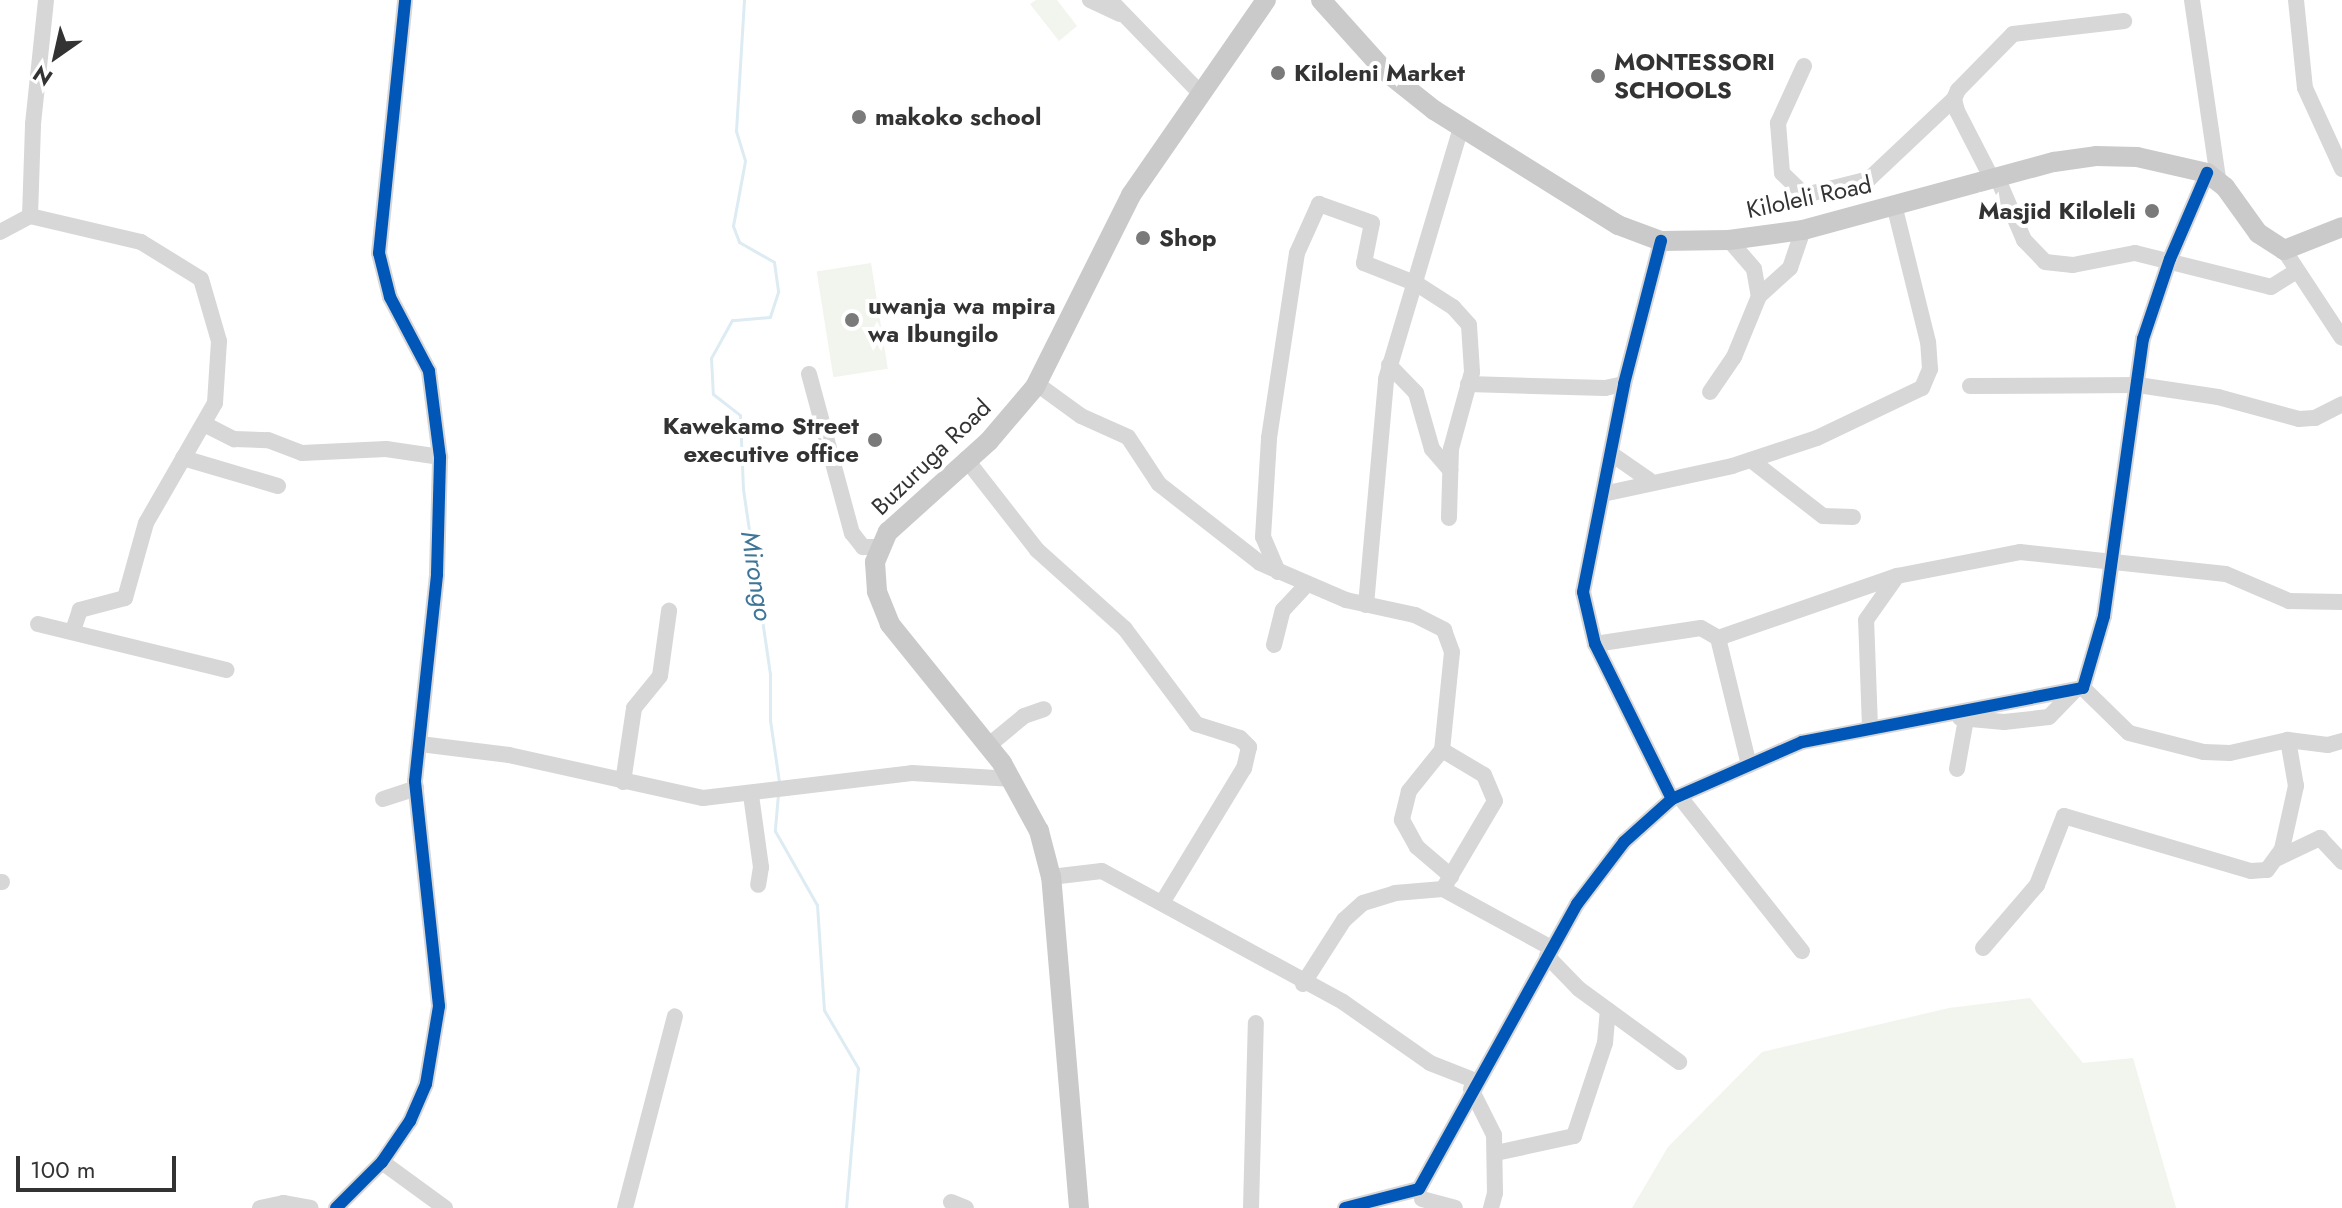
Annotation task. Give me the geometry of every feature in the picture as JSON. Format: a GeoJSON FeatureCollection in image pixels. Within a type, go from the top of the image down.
{"type":"FeatureCollection","features":[{"type":"Feature","properties":{"kind":"main road","name":"Buzuruga Road"},"geometry":{"type":"LineString","coordinates":[[1079,1208],[1051,877],[1039,831],[1013,779],[989,745],[890,624],[874,577],[880,547],[899,519],[1019,410],[1037,384],[1054,341],[1131,195],[1266,0]]}},
{"type":"Feature","properties":{"kind":"main road","name":"Kiloleli Road"},"geometry":{"type":"LineString","coordinates":[[1321,0],[1385,71],[1461,128],[1618,225],[1661,241],[1729,240],[1803,230],[2054,162],[2116,155],[2213,176]]}},
{"type":"Feature","properties":{"kind":"main road"},"geometry":{"type":"LineString","coordinates":[[2213,176],[2258,233],[2284,250],[2342,227]]}},
{"type":"Feature","properties":{"kind":"street"},"geometry":{"type":"LineString","coordinates":[[30,216],[33,124],[46,0]]}},
{"type":"Feature","properties":{"kind":"street"},"geometry":{"type":"LineString","coordinates":[[336,1208],[382,1162],[410,1121],[426,1084],[439,1006],[416,788],[437,574],[440,457],[429,371],[390,297],[379,253],[405,0]]}},
{"type":"Feature","properties":{"kind":"street"},"geometry":{"type":"LineString","coordinates":[[1090,0],[1125,16]]}},
{"type":"Feature","properties":{"kind":"street"},"geometry":{"type":"LineString","coordinates":[[1110,0],[1200,93]]}},
{"type":"Feature","properties":{"kind":"street"},"geometry":{"type":"LineString","coordinates":[[1958,718],[2004,722],[2049,717],[2078,690],[2104,616],[2127,427],[2138,385],[2146,329],[2170,259],[2213,176],[2192,0]]}},
{"type":"Feature","properties":{"kind":"street"},"geometry":{"type":"LineString","coordinates":[[2296,0],[2305,88],[2342,169]]}},
{"type":"Feature","properties":{"kind":"street"},"geometry":{"type":"LineString","coordinates":[[1804,66],[1778,123],[1782,173],[1805,195],[1869,179],[1954,99],[2013,34],[2124,21]]}},
{"type":"Feature","properties":{"kind":"street"},"geometry":{"type":"LineString","coordinates":[[1954,99],[2024,240],[2045,262],[2073,265],[2135,253],[2170,259],[2271,287],[2295,272]]}},
{"type":"Feature","properties":{"kind":"street"},"geometry":{"type":"LineString","coordinates":[[1366,605],[1389,365],[1417,284],[1461,128]]}},
{"type":"Feature","properties":{"kind":"street"},"geometry":{"type":"LineString","coordinates":[[1278,572],[1263,537],[1269,438],[1297,253],[1315,207],[1323,203],[1368,220],[1372,233],[1362,261],[1417,284],[1453,307],[1469,325],[1468,384],[1457,417],[1450,470],[1449,518]]}},
{"type":"Feature","properties":{"kind":"street"},"geometry":{"type":"LineString","coordinates":[[1603,494],[1649,480],[1751,460],[1901,402],[1927,380],[1928,342],[1894,205]]}},
{"type":"Feature","properties":{"kind":"street"},"geometry":{"type":"LineString","coordinates":[[0,232],[30,216],[132,238],[201,279],[220,365],[217,393],[204,424],[146,523],[124,601],[80,610],[73,630]]}},
{"type":"Feature","properties":{"kind":"street"},"geometry":{"type":"LineString","coordinates":[[1710,392],[1734,357],[1759,296],[1790,268],[1803,230]]}},
{"type":"Feature","properties":{"kind":"street"},"geometry":{"type":"LineString","coordinates":[[1729,240],[1754,269],[1759,296]]}},
{"type":"Feature","properties":{"kind":"street"},"geometry":{"type":"LineString","coordinates":[[1661,241],[1624,384],[1613,455],[1583,592],[1595,644],[1675,798],[1802,951]]}},
{"type":"Feature","properties":{"kind":"street"},"geometry":{"type":"LineString","coordinates":[[2284,250],[2295,272],[2342,338]]}},
{"type":"Feature","properties":{"kind":"street"},"geometry":{"type":"LineString","coordinates":[[1389,365],[1416,393],[1432,449],[1450,470]]}},
{"type":"Feature","properties":{"kind":"street"},"geometry":{"type":"LineString","coordinates":[[809,374],[852,533],[863,547],[880,547]]}},
{"type":"Feature","properties":{"kind":"street"},"geometry":{"type":"LineString","coordinates":[[1037,384],[1081,416],[1128,437],[1159,484],[1278,572],[1366,605],[1424,619],[1444,630],[1451,640],[1442,750],[1409,791],[1402,820],[1417,847],[1447,883],[1549,952],[1608,1010],[1679,1062]]}},
{"type":"Feature","properties":{"kind":"street"},"geometry":{"type":"LineString","coordinates":[[1468,384],[1605,388],[1624,384]]}},
{"type":"Feature","properties":{"kind":"street"},"geometry":{"type":"LineString","coordinates":[[1970,386],[2138,385],[2218,397],[2299,419],[2315,418],[2342,404]]}},
{"type":"Feature","properties":{"kind":"street"},"geometry":{"type":"LineString","coordinates":[[204,424],[234,439],[268,440],[302,453],[386,449],[440,457]]}},
{"type":"Feature","properties":{"kind":"street"},"geometry":{"type":"LineString","coordinates":[[1613,455],[1649,480]]}},
{"type":"Feature","properties":{"kind":"street"},"geometry":{"type":"LineString","coordinates":[[183,458],[278,486]]}},
{"type":"Feature","properties":{"kind":"street"},"geometry":{"type":"LineString","coordinates":[[966,459],[1037,550],[1125,629],[1196,724],[1240,738],[1249,747],[1244,768],[1163,901]]}},
{"type":"Feature","properties":{"kind":"street"},"geometry":{"type":"LineString","coordinates":[[1751,460],[1815,512],[1836,520],[1853,517]]}},
{"type":"Feature","properties":{"kind":"street"},"geometry":{"type":"LineString","coordinates":[[1718,638],[1897,576],[2020,552],[2226,574],[2302,603],[2342,602]]}},
{"type":"Feature","properties":{"kind":"street"},"geometry":{"type":"LineString","coordinates":[[1870,727],[1866,620],[1897,576]]}},
{"type":"Feature","properties":{"kind":"street"},"geometry":{"type":"LineString","coordinates":[[1274,645],[1283,610],[1306,585]]}},
{"type":"Feature","properties":{"kind":"street"},"geometry":{"type":"LineString","coordinates":[[623,782],[634,708],[660,676],[669,611]]}},
{"type":"Feature","properties":{"kind":"street"},"geometry":{"type":"LineString","coordinates":[[38,624],[73,630],[226,670]]}},
{"type":"Feature","properties":{"kind":"street"},"geometry":{"type":"LineString","coordinates":[[1595,644],[1701,628],[1718,638],[1749,765]]}},
{"type":"Feature","properties":{"kind":"street"},"geometry":{"type":"LineString","coordinates":[[1420,1199],[1473,1085],[1598,873],[1675,798],[1802,742],[1870,727],[1958,718],[2037,695],[2078,690],[2122,729],[2143,739],[2167,739],[2216,754],[2288,740],[2328,745],[2342,741]]}},
{"type":"Feature","properties":{"kind":"street"},"geometry":{"type":"LineString","coordinates":[[989,745],[1024,716],[1044,709]]}},
{"type":"Feature","properties":{"kind":"street"},"geometry":{"type":"LineString","coordinates":[[1957,769],[1958,718]]}},
{"type":"Feature","properties":{"kind":"street"},"geometry":{"type":"LineString","coordinates":[[2278,858],[2296,786],[2288,740]]}},
{"type":"Feature","properties":{"kind":"street"},"geometry":{"type":"LineString","coordinates":[[420,744],[509,755],[680,795],[751,795],[794,786],[912,773],[1013,779]]}},
{"type":"Feature","properties":{"kind":"street"},"geometry":{"type":"LineString","coordinates":[[1303,984],[1329,940],[1363,903],[1447,883],[1495,801],[1484,775],[1442,750]]}},
{"type":"Feature","properties":{"kind":"street"},"geometry":{"type":"LineString","coordinates":[[383,799],[416,788]]}},
{"type":"Feature","properties":{"kind":"street"},"geometry":{"type":"LineString","coordinates":[[751,795],[761,867],[758,885]]}},
{"type":"Feature","properties":{"kind":"street"},"geometry":{"type":"LineString","coordinates":[[1983,948],[2037,885],[2064,816],[2251,871],[2267,870],[2278,858],[2320,838],[2342,862]]}},
{"type":"Feature","properties":{"kind":"street"},"geometry":{"type":"LineString","coordinates":[[1051,877],[1096,869],[1163,901],[1303,984],[1343,1002],[1430,1063],[1473,1085],[1487,1115],[1496,1153],[1491,1208]]}},
{"type":"Feature","properties":{"kind":"street"},"geometry":{"type":"LineString","coordinates":[[1496,1153],[1574,1136],[1605,1043],[1608,1010]]}},
{"type":"Feature","properties":{"kind":"street"},"geometry":{"type":"LineString","coordinates":[[625,1208],[675,1016]]}},
{"type":"Feature","properties":{"kind":"street"},"geometry":{"type":"LineString","coordinates":[[1251,1208],[1256,1023]]}},
{"type":"Feature","properties":{"kind":"street"},"geometry":{"type":"LineString","coordinates":[[382,1162],[445,1208]]}},
{"type":"Feature","properties":{"kind":"street"},"geometry":{"type":"LineString","coordinates":[[1345,1208],[1420,1199],[1455,1208]]}},
{"type":"Feature","properties":{"kind":"street"},"geometry":{"type":"LineString","coordinates":[[260,1208],[283,1203],[311,1208]]}},
{"type":"Feature","properties":{"kind":"shaded area"},"geometry":{"type":"Polygon","coordinates":[[[1036,0],[1057,0],[1077,26],[1059,41],[1030,4],[1036,0]]]}},
{"type":"Feature","properties":{"kind":"shaded area","name":"uwanja wa mpira wa Ibungilo"},"geometry":{"type":"Polygon","coordinates":[[[871,263],[888,369],[833,377],[817,272],[871,263]]]}},
{"type":"Feature","properties":{"kind":"shaded area"},"geometry":{"type":"Polygon","coordinates":[[[2030,998],[2083,1063],[2133,1058],[2176,1208],[1632,1208],[1668,1147],[1762,1052],[1949,1008],[2030,998]]]}},
{"type":"Feature","properties":{"kind":"waterway","name":"Mirongo"},"geometry":{"type":"LineString","coordinates":[[744,0],[736,131],[745,161],[733,226],[739,242],[774,262],[778,292],[770,317],[732,320],[711,358],[713,394],[740,415],[743,489],[770,673],[770,720],[779,782]]}},
{"type":"Feature","properties":{"kind":"waterway","name":"Mirongo"},"geometry":{"type":"LineString","coordinates":[[778,794],[775,831],[817,905],[824,1010],[858,1068],[846,1208]]}},
{"type":"Feature","properties":{"kind":"cycle path"},"geometry":{"type":"LineString","coordinates":[[336,1208],[382,1162],[410,1121],[426,1084],[439,1006],[415,781],[437,574],[440,457],[429,371],[390,297],[379,253],[405,0]]}},
{"type":"Feature","properties":{"kind":"cycle path"},"geometry":{"type":"LineString","coordinates":[[1672,799],[1802,742],[2083,688],[2104,616],[2143,339],[2170,259],[2207,173]]}},
{"type":"Feature","properties":{"kind":"cycle path"},"geometry":{"type":"LineString","coordinates":[[1345,1208],[1419,1189],[1577,904],[1624,842],[1672,799],[1595,644],[1583,592],[1624,384],[1661,241]]}},
{"type":"Feature","properties":{"kind":"place","name":"Kiloleni Market"},"geometry":{"type":"Point","coordinates":[1278,73]}},
{"type":"Feature","properties":{"kind":"place","name":"MONTESSORI SCHOOLS"},"geometry":{"type":"Point","coordinates":[1598,76]}},
{"type":"Feature","properties":{"kind":"place","name":"makoko school"},"geometry":{"type":"Point","coordinates":[859,117]}},
{"type":"Feature","properties":{"kind":"place","name":"Masjid Kiloleli"},"geometry":{"type":"Point","coordinates":[2152,211]}},
{"type":"Feature","properties":{"kind":"place","name":"Shop"},"geometry":{"type":"Point","coordinates":[1143,238]}},
{"type":"Feature","properties":{"kind":"place","name":"uwanja wa mpira wa Ibungilo"},"geometry":{"type":"Point","coordinates":[852,320]}},
{"type":"Feature","properties":{"kind":"place","name":"Kawekamo Street executive office"},"geometry":{"type":"Point","coordinates":[875,440]}}]}
